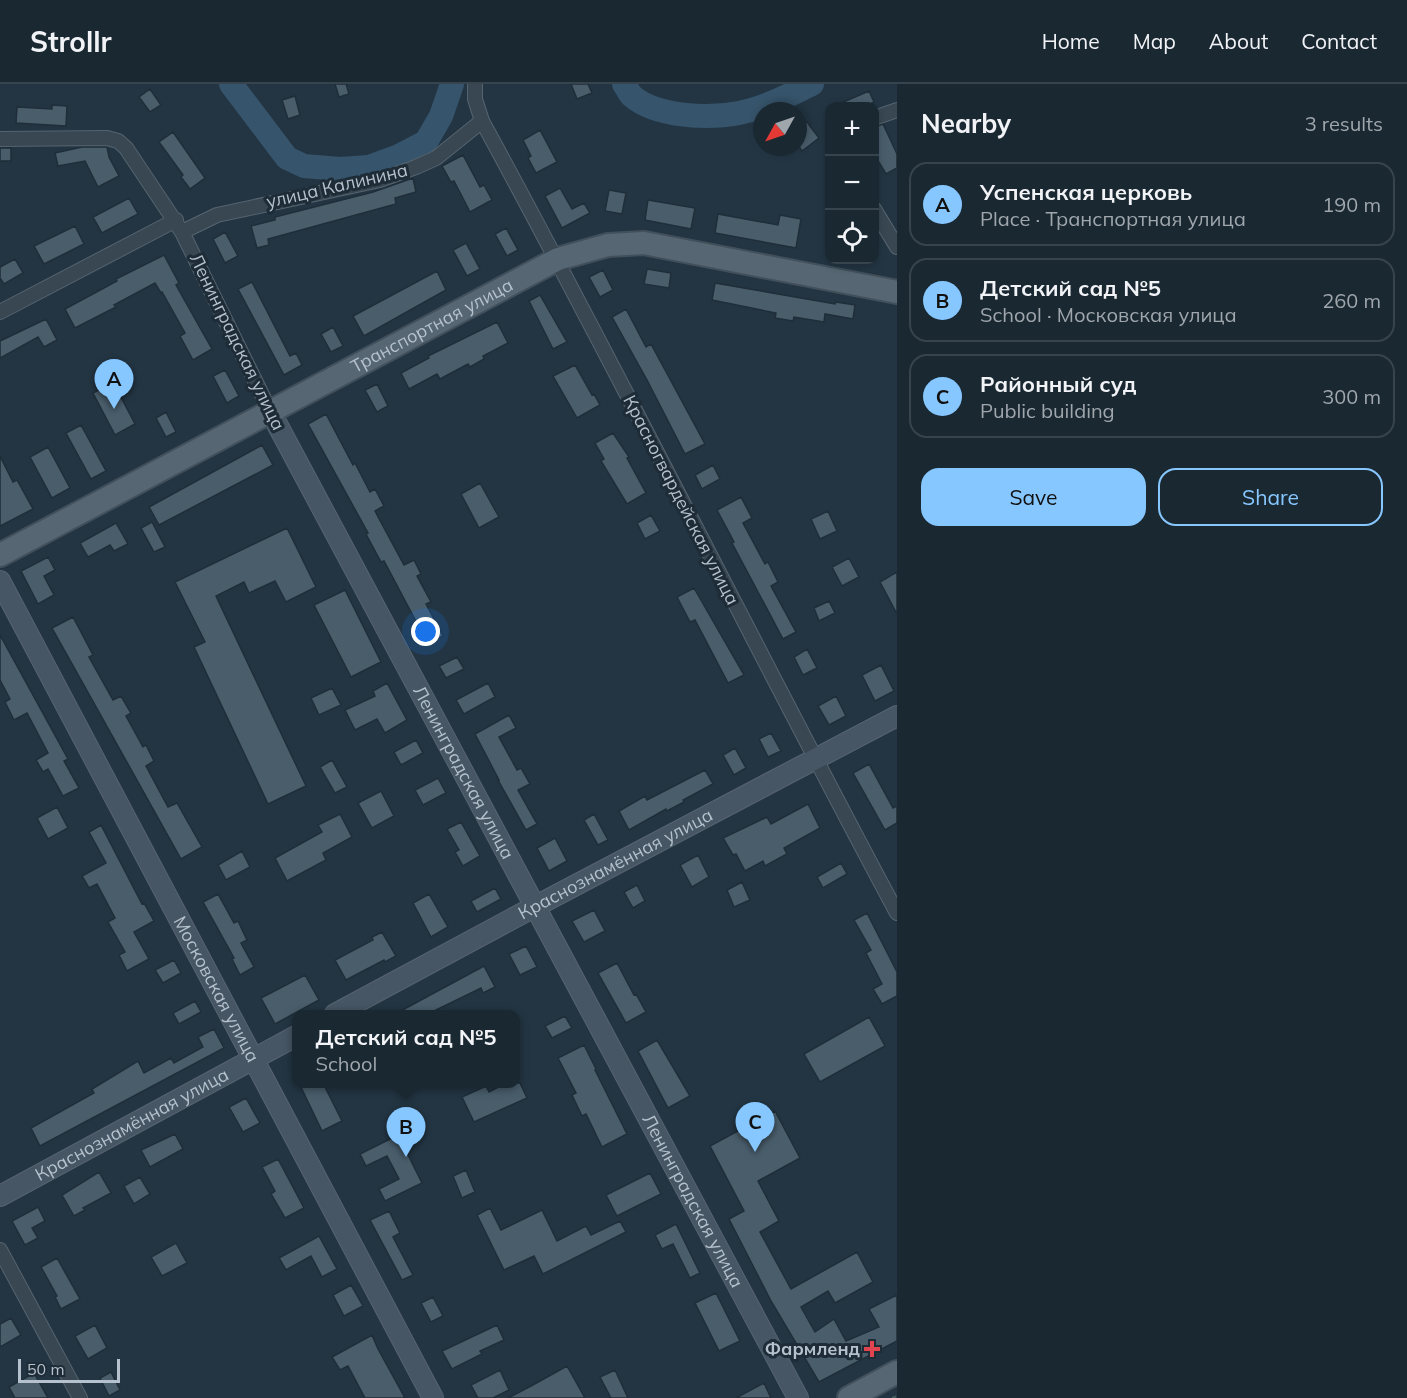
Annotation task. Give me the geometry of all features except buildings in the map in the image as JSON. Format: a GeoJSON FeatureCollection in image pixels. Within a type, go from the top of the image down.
{"type":"FeatureCollection","features":[{"type":"Feature","properties":{"kind":"main road","name":"Транспортная улица"},"geometry":{"type":"LineString","coordinates":[[0,555],[558,259],[608,245],[644,243],[897,292]]}},
{"type":"Feature","properties":{"kind":"main road"},"geometry":{"type":"LineString","coordinates":[[849,1398],[897,1372]]}},
{"type":"Feature","properties":{"kind":"street","name":"Красногвардейская улица"},"geometry":{"type":"LineString","coordinates":[[475,84],[474,99],[482,121],[558,259],[814,758],[897,913]]}},
{"type":"Feature","properties":{"kind":"street"},"geometry":{"type":"LineString","coordinates":[[879,116],[897,110]]}},
{"type":"Feature","properties":{"kind":"street","name":"улица Калинина"},"geometry":{"type":"LineString","coordinates":[[0,312],[179,226],[217,215],[380,180],[416,167],[436,158],[482,121]]}},
{"type":"Feature","properties":{"kind":"street","name":"Ленинградская улица"},"geometry":{"type":"LineString","coordinates":[[0,139],[107,138],[118,141],[126,148],[179,226],[270,411],[798,1398]]}},
{"type":"Feature","properties":{"kind":"street"},"geometry":{"type":"LineString","coordinates":[[875,210],[897,247]]}},
{"type":"Feature","properties":{"kind":"street","name":"Московская улица"},"geometry":{"type":"LineString","coordinates":[[0,581],[433,1398]]}},
{"type":"Feature","properties":{"kind":"street","name":"Краснознамённая улица"},"geometry":{"type":"LineString","coordinates":[[342,1010],[897,716]]}},
{"type":"Feature","properties":{"kind":"street","name":"Краснознамённая улица"},"geometry":{"type":"LineString","coordinates":[[0,1196],[292,1038]]}},
{"type":"Feature","properties":{"kind":"street"},"geometry":{"type":"LineString","coordinates":[[0,1250],[80,1398]]}},
{"type":"Feature","properties":{"kind":"path"},"geometry":{"type":"LineString","coordinates":[[892,1398],[897,1396]]}},
{"type":"Feature","properties":{"kind":"waterway"},"geometry":{"type":"LineString","coordinates":[[231,84],[287,158],[304,166],[340,169],[369,167],[399,156],[426,142],[441,116],[452,84]]}},
{"type":"Feature","properties":{"kind":"waterway"},"geometry":{"type":"LineString","coordinates":[[624,84],[632,96],[642,103],[668,112],[698,116],[727,115],[758,108],[812,84]]}},
{"type":"Feature","properties":{"kind":"place","name":"Успенская церковь"},"geometry":{"type":"Point","coordinates":[114,409]}},
{"type":"Feature","properties":{"kind":"place","name":"Районный суд"},"geometry":{"type":"Point","coordinates":[755,1152]}},
{"type":"Feature","properties":{"kind":"place","name":"Детский сад №5"},"geometry":{"type":"Point","coordinates":[406,1157]}},
{"type":"Feature","properties":{"kind":"place","name":"Фармленд"},"geometry":{"type":"Point","coordinates":[872,1349]}}]}
